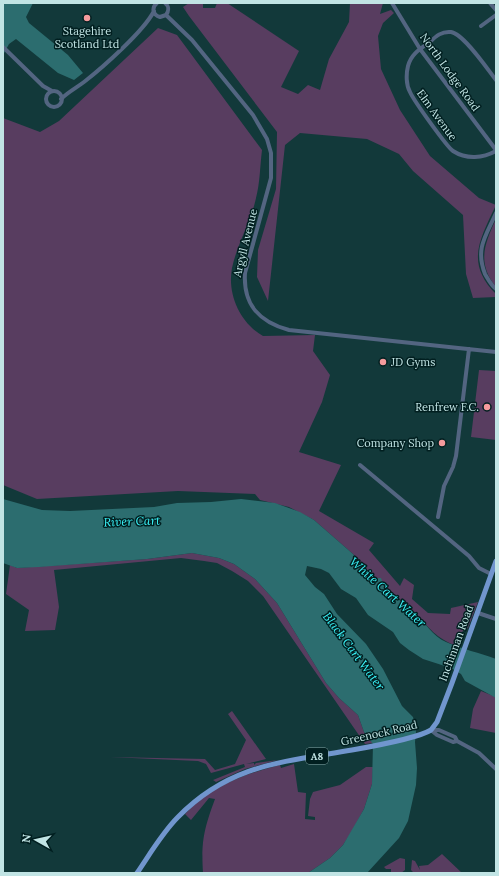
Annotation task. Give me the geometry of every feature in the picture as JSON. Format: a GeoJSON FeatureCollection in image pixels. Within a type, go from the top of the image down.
{"type":"FeatureCollection","features":[{"type":"Feature","properties":{"kind":"main road","name":"Inchinnan Road"},"geometry":{"type":"LineString","coordinates":[[431,730],[436,722],[452,683],[496,561]]}},
{"type":"Feature","properties":{"kind":"main road","name":"Greenock Road"},"geometry":{"type":"LineString","coordinates":[[136,873],[177,818],[195,801],[225,781],[258,767],[366,747],[431,730]]}},
{"type":"Feature","properties":{"kind":"street"},"geometry":{"type":"LineString","coordinates":[[43,86],[47,95],[47,102],[50,106],[58,106],[61,99],[84,82],[148,21],[157,3]]}},
{"type":"Feature","properties":{"kind":"street"},"geometry":{"type":"LineString","coordinates":[[148,21],[166,15],[168,9],[165,3]]}},
{"type":"Feature","properties":{"kind":"street","name":"North Lodge Road"},"geometry":{"type":"LineString","coordinates":[[392,3],[420,48],[496,150]]}},
{"type":"Feature","properties":{"kind":"street"},"geometry":{"type":"LineString","coordinates":[[490,3],[496,10]]}},
{"type":"Feature","properties":{"kind":"street"},"geometry":{"type":"LineString","coordinates":[[154,11],[158,17]]}},
{"type":"Feature","properties":{"kind":"street","name":"Argyll Avenue"},"geometry":{"type":"LineString","coordinates":[[166,15],[192,40],[253,115],[267,138],[271,153],[271,178],[245,278],[247,296],[257,313],[271,324],[289,330],[496,352]]}},
{"type":"Feature","properties":{"kind":"street"},"geometry":{"type":"LineString","coordinates":[[481,26],[496,15]]}},
{"type":"Feature","properties":{"kind":"street","name":"Elm Avenue"},"geometry":{"type":"LineString","coordinates":[[496,80],[458,34],[451,32],[440,33],[415,52],[408,66],[406,79],[409,92],[448,147],[459,154],[473,157],[484,157],[496,150]]}},
{"type":"Feature","properties":{"kind":"street"},"geometry":{"type":"LineString","coordinates":[[3,47],[43,86],[52,91],[70,91]]}},
{"type":"Feature","properties":{"kind":"street"},"geometry":{"type":"LineString","coordinates":[[47,95],[52,91]]}},
{"type":"Feature","properties":{"kind":"street"},"geometry":{"type":"LineString","coordinates":[[58,92],[61,99]]}},
{"type":"Feature","properties":{"kind":"street"},"geometry":{"type":"LineString","coordinates":[[496,213],[481,248],[481,263],[486,276],[496,289]]}},
{"type":"Feature","properties":{"kind":"street"},"geometry":{"type":"LineString","coordinates":[[438,517],[444,486],[453,467],[456,456],[469,349]]}},
{"type":"Feature","properties":{"kind":"street"},"geometry":{"type":"LineString","coordinates":[[360,465],[466,552],[480,568],[491,574]]}},
{"type":"Feature","properties":{"kind":"street"},"geometry":{"type":"LineString","coordinates":[[478,613],[496,619]]}},
{"type":"Feature","properties":{"kind":"street"},"geometry":{"type":"LineString","coordinates":[[431,730],[437,735],[453,742],[457,741],[479,753],[496,769]]}},
{"type":"Feature","properties":{"kind":"shaded area"},"geometry":{"type":"Polygon","coordinates":[[[189,3],[203,3],[203,8],[215,8],[217,3],[227,3],[299,51],[281,87],[298,94],[308,85],[320,90],[329,59],[349,22],[350,3],[383,3],[380,14],[391,10],[394,13],[383,23],[378,36],[381,69],[400,110],[430,156],[479,198],[496,205],[481,240],[478,251],[478,261],[486,283],[496,294],[496,297],[473,298],[466,274],[463,215],[413,171],[399,154],[367,139],[300,133],[285,145],[268,301],[257,277],[258,250],[276,189],[277,132],[189,16],[183,7],[189,3]]]}},
{"type":"Feature","properties":{"kind":"shaded area"},"geometry":{"type":"Polygon","coordinates":[[[158,28],[177,35],[262,150],[254,207],[234,259],[231,278],[232,288],[237,307],[242,316],[248,324],[263,336],[315,335],[313,351],[330,375],[322,402],[299,452],[341,465],[319,511],[374,543],[369,550],[400,586],[404,578],[414,585],[412,599],[428,613],[450,614],[451,608],[478,602],[468,628],[457,635],[455,641],[457,646],[443,640],[433,632],[415,613],[387,588],[379,578],[376,578],[364,568],[353,554],[314,520],[289,507],[260,500],[255,494],[178,491],[37,499],[3,485],[3,118],[40,132],[59,121],[158,28]]]}},
{"type":"Feature","properties":{"kind":"shaded area"},"geometry":{"type":"Polygon","coordinates":[[[496,219],[496,287],[486,270],[484,254],[488,237],[496,219]]]}},
{"type":"Feature","properties":{"kind":"shaded area","name":"Renfrew F.C."},"geometry":{"type":"Polygon","coordinates":[[[479,370],[496,371],[496,440],[471,437],[479,370]]]}},
{"type":"Feature","properties":{"kind":"shaded area"},"geometry":{"type":"Polygon","coordinates":[[[192,553],[219,558],[234,564],[255,579],[277,603],[326,683],[339,698],[358,715],[364,732],[373,743],[365,744],[263,596],[248,581],[217,563],[181,558],[54,570],[59,607],[55,630],[25,631],[29,610],[6,594],[10,565],[17,568],[147,559],[192,553]]]}},
{"type":"Feature","properties":{"kind":"shaded area"},"geometry":{"type":"Polygon","coordinates":[[[481,691],[496,697],[496,733],[470,728],[473,709],[481,691]]]}},
{"type":"Feature","properties":{"kind":"shaded area"},"geometry":{"type":"Polygon","coordinates":[[[232,711],[266,759],[246,764],[254,763],[254,765],[256,763],[278,760],[245,769],[216,782],[213,780],[245,767],[244,764],[211,773],[206,764],[198,761],[110,757],[205,759],[215,770],[235,764],[246,740],[228,714],[232,711]]]}},
{"type":"Feature","properties":{"kind":"shaded area"},"geometry":{"type":"Polygon","coordinates":[[[294,764],[298,792],[306,793],[305,819],[315,820],[315,817],[308,816],[310,799],[313,792],[340,785],[366,767],[373,767],[372,784],[364,809],[343,845],[330,858],[308,873],[203,873],[202,852],[204,835],[215,799],[209,798],[191,820],[185,814],[205,796],[229,782],[280,765],[281,768],[294,764]]]}},
{"type":"Feature","properties":{"kind":"shaded area"},"geometry":{"type":"Polygon","coordinates":[[[442,854],[462,873],[414,873],[411,870],[412,860],[415,861],[420,870],[419,866],[428,865],[442,854]]]}},
{"type":"Feature","properties":{"kind":"shaded area"},"geometry":{"type":"Polygon","coordinates":[[[400,858],[405,859],[405,870],[401,873],[386,873],[391,872],[391,869],[386,869],[384,867],[400,858]]]}},
{"type":"Feature","properties":{"kind":"water"},"geometry":{"type":"Polygon","coordinates":[[[3,3],[33,3],[26,17],[29,23],[68,55],[83,73],[74,80],[58,73],[16,39],[9,44],[3,55],[3,3]]]}},
{"type":"Feature","properties":{"kind":"water"},"geometry":{"type":"Polygon","coordinates":[[[3,499],[42,510],[70,511],[154,507],[177,503],[241,499],[275,503],[300,512],[314,520],[353,554],[364,568],[376,578],[381,578],[391,593],[415,613],[433,633],[441,639],[496,659],[496,698],[465,681],[461,674],[451,668],[423,659],[409,650],[400,643],[393,632],[368,615],[356,598],[341,589],[329,573],[321,569],[307,566],[305,575],[315,587],[324,594],[337,614],[366,644],[383,669],[402,706],[413,717],[416,732],[415,742],[417,768],[416,785],[408,821],[399,838],[367,873],[308,873],[330,858],[343,845],[364,809],[372,784],[373,744],[364,732],[358,715],[339,698],[326,683],[277,603],[255,579],[234,564],[219,558],[192,553],[147,559],[39,567],[17,568],[3,563],[3,499]]]}},
{"type":"Feature","properties":{"kind":"place","name":"Stagehire Scotland Ltd"},"geometry":{"type":"Point","coordinates":[87,18]}},
{"type":"Feature","properties":{"kind":"place","name":"JD Gyms"},"geometry":{"type":"Point","coordinates":[383,362]}},
{"type":"Feature","properties":{"kind":"place","name":"Renfrew F.C."},"geometry":{"type":"Point","coordinates":[487,407]}},
{"type":"Feature","properties":{"kind":"place","name":"Company Shop"},"geometry":{"type":"Point","coordinates":[442,443]}},
{"type":"Feature","properties":{"kind":"water label","name":"River Cart"},"geometry":{"type":"Point","coordinates":[132,521]}},
{"type":"Feature","properties":{"kind":"water label","name":"White Cart Water"},"geometry":{"type":"Point","coordinates":[388,592]}},
{"type":"Feature","properties":{"kind":"water label","name":"Black Cart Water"},"geometry":{"type":"Point","coordinates":[354,651]}}]}
